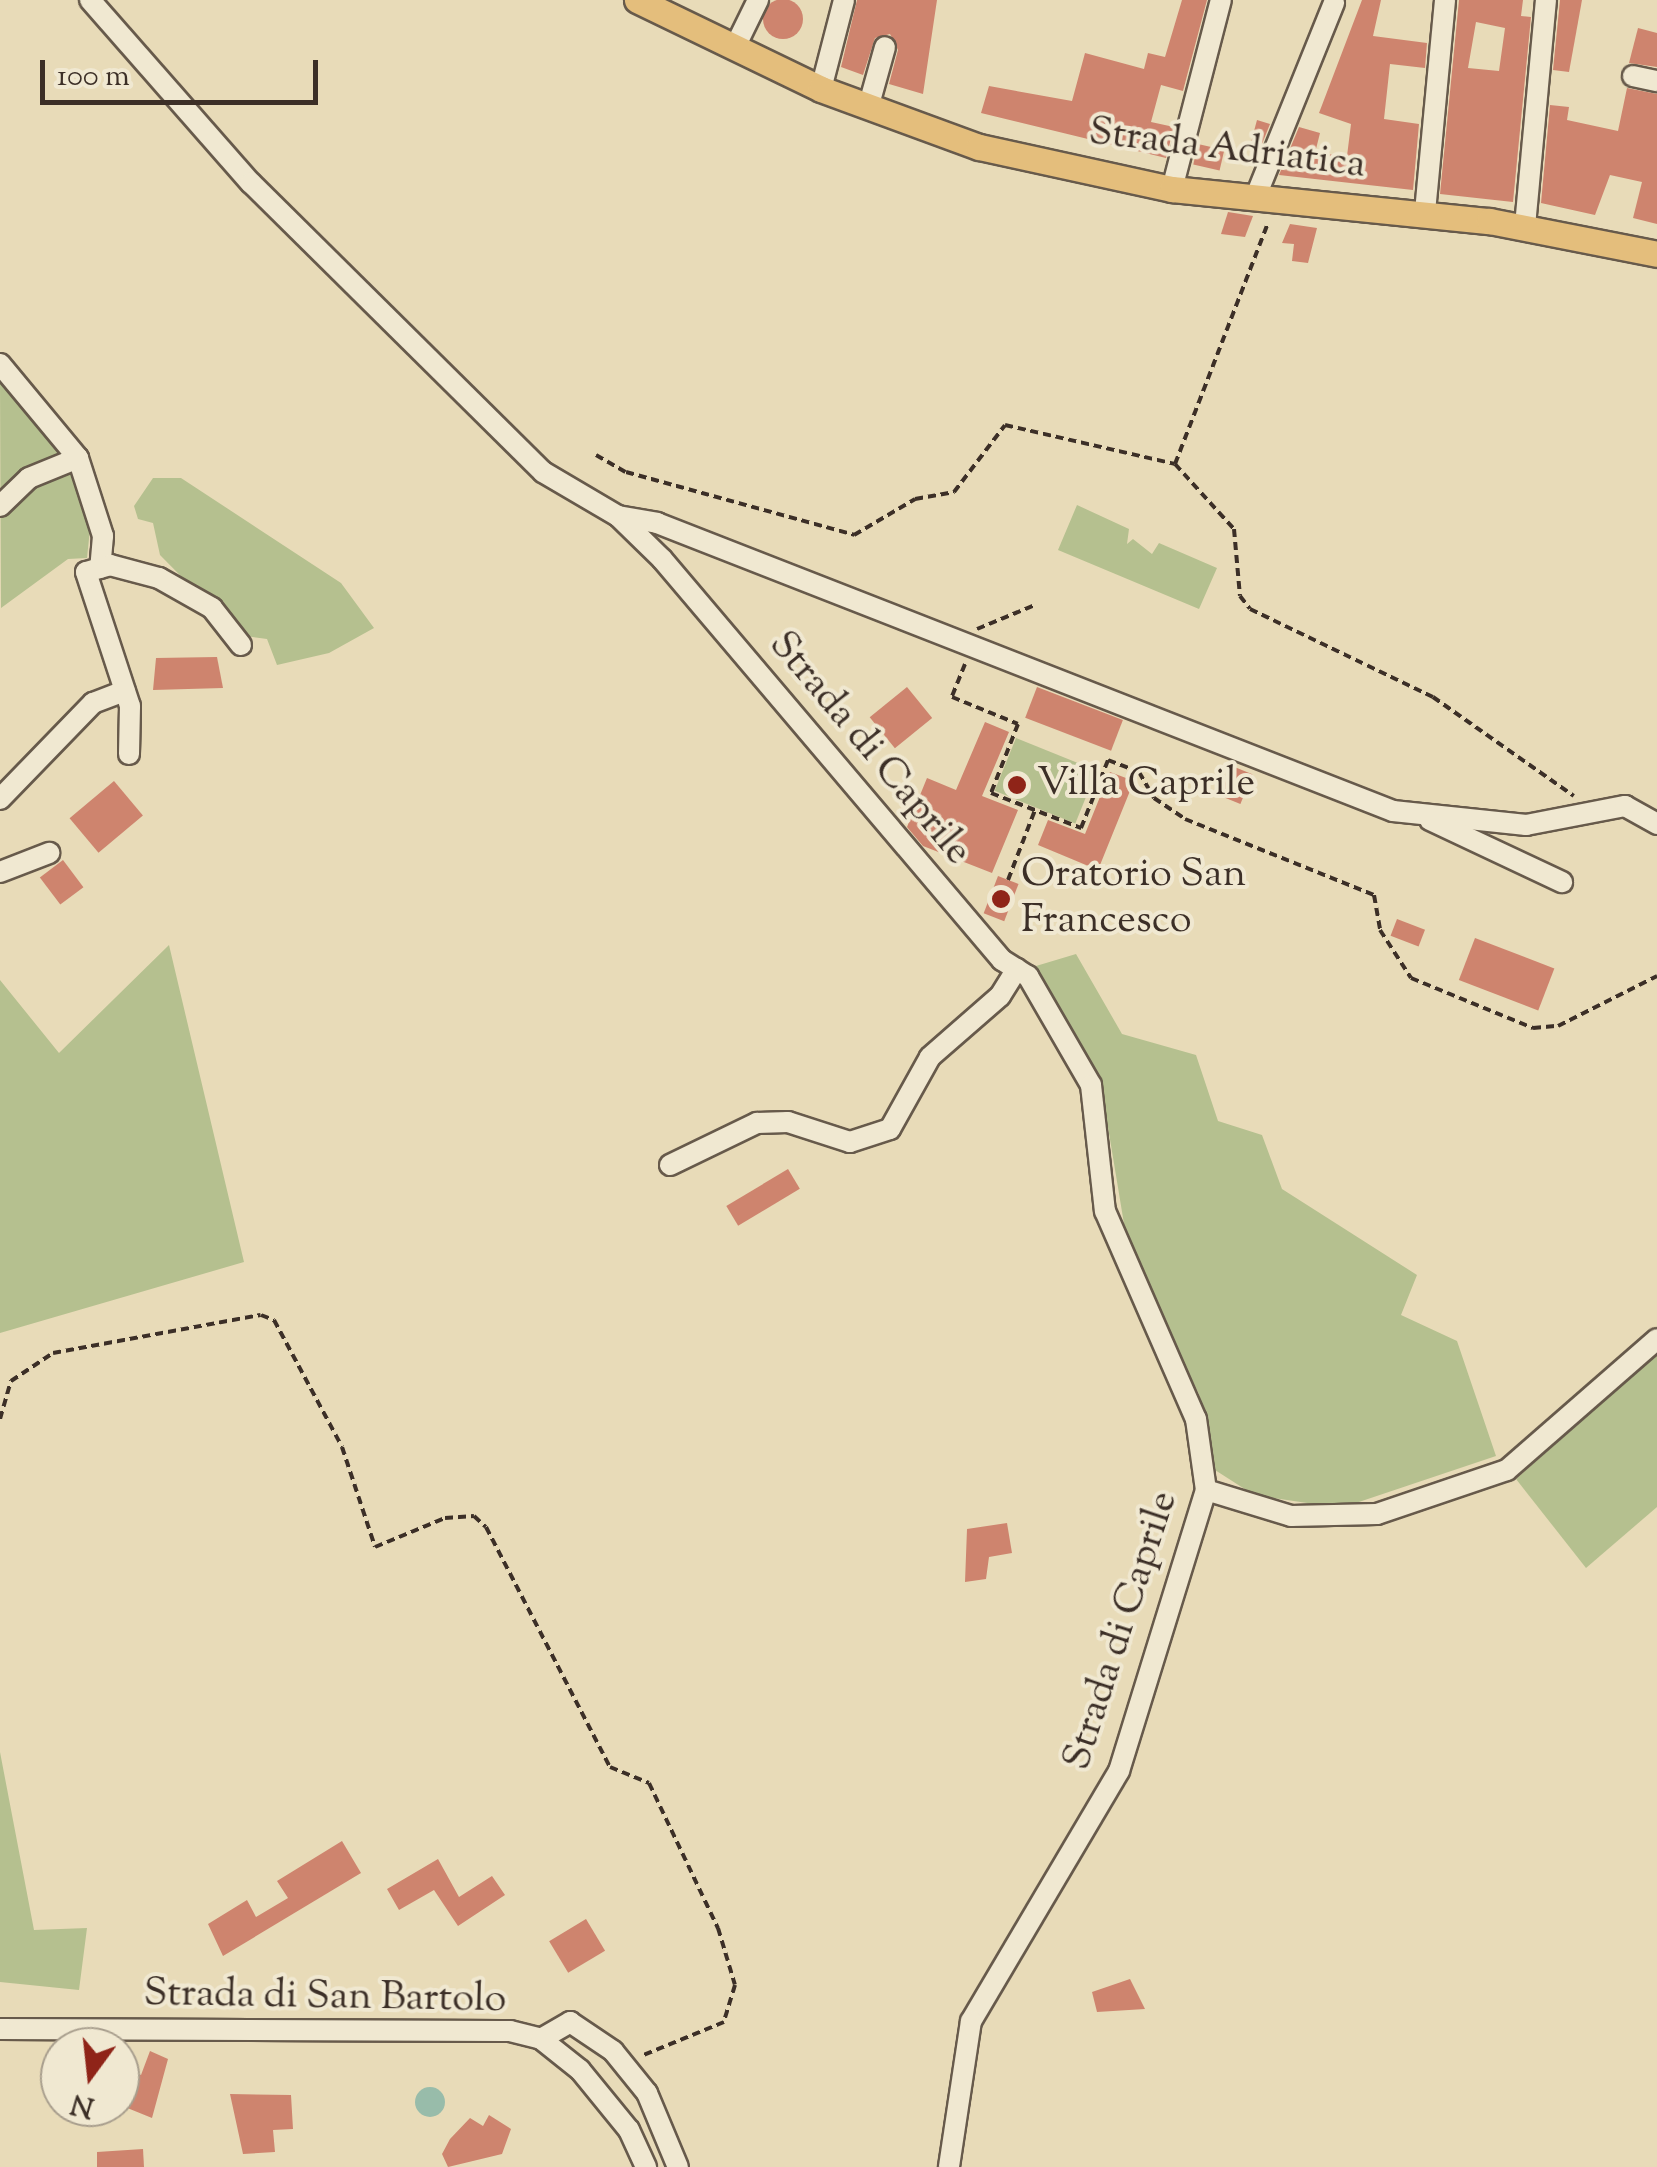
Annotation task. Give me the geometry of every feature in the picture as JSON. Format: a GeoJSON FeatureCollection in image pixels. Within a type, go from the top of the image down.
{"type":"FeatureCollection","features":[{"type":"Feature","properties":{"kind":"main road","name":"Strada Adriatica"},"geometry":{"type":"LineString","coordinates":[[637,0],[821,89],[980,147],[1172,189],[1258,191],[1425,212],[1525,226],[1657,254]]}},
{"type":"Feature","properties":{"kind":"street","name":"Strada di Caprile"},"geometry":{"type":"LineString","coordinates":[[90,0],[251,183],[543,472],[618,516],[1017,969],[1070,1034],[1091,1085],[1106,1211],[1196,1419],[1206,1490],[1119,1771],[972,2021],[949,2167]]}},
{"type":"Feature","properties":{"kind":"street"},"geometry":{"type":"LineString","coordinates":[[734,49],[758,0]]}},
{"type":"Feature","properties":{"kind":"street"},"geometry":{"type":"LineString","coordinates":[[821,89],[844,0]]}},
{"type":"Feature","properties":{"kind":"street"},"geometry":{"type":"LineString","coordinates":[[1172,189],[1221,0]]}},
{"type":"Feature","properties":{"kind":"street"},"geometry":{"type":"LineString","coordinates":[[1425,212],[1445,0]]}},
{"type":"Feature","properties":{"kind":"street"},"geometry":{"type":"LineString","coordinates":[[1525,226],[1546,0]]}},
{"type":"Feature","properties":{"kind":"street"},"geometry":{"type":"LineString","coordinates":[[1258,191],[1334,3]]}},
{"type":"Feature","properties":{"kind":"street"},"geometry":{"type":"LineString","coordinates":[[868,108],[885,47]]}},
{"type":"Feature","properties":{"kind":"street"},"geometry":{"type":"LineString","coordinates":[[1633,76],[1657,82]]}},
{"type":"Feature","properties":{"kind":"street"},"geometry":{"type":"LineString","coordinates":[[0,364],[78,458],[103,536],[100,568]]}},
{"type":"Feature","properties":{"kind":"street"},"geometry":{"type":"LineString","coordinates":[[0,506],[29,478],[78,458]]}},
{"type":"Feature","properties":{"kind":"street"},"geometry":{"type":"LineString","coordinates":[[618,516],[658,523],[1429,818],[1562,882]]}},
{"type":"Feature","properties":{"kind":"street"},"geometry":{"type":"LineString","coordinates":[[130,754],[125,692],[87,585],[86,572],[100,568],[178,587],[212,608],[241,645]]}},
{"type":"Feature","properties":{"kind":"street"},"geometry":{"type":"LineString","coordinates":[[0,799],[93,703],[125,692]]}},
{"type":"Feature","properties":{"kind":"street"},"geometry":{"type":"LineString","coordinates":[[1429,818],[1526,825],[1625,806],[1657,824]]}},
{"type":"Feature","properties":{"kind":"street"},"geometry":{"type":"LineString","coordinates":[[0,872],[49,853]]}},
{"type":"Feature","properties":{"kind":"street"},"geometry":{"type":"LineString","coordinates":[[670,1164],[757,1123],[788,1122],[850,1142],[890,1129],[930,1057],[1000,996],[1017,969]]}},
{"type":"Feature","properties":{"kind":"street"},"geometry":{"type":"LineString","coordinates":[[1206,1490],[1326,1519],[1452,1489],[1508,1470],[1657,1339]]}},
{"type":"Feature","properties":{"kind":"street"},"geometry":{"type":"LineString","coordinates":[[540,2039],[570,2022],[630,2068],[678,2167]]}},
{"type":"Feature","properties":{"kind":"street","name":"Strada di San Bartolo"},"geometry":{"type":"LineString","coordinates":[[0,2028],[510,2031],[540,2039],[592,2086],[646,2167]]}},
{"type":"Feature","properties":{"kind":"path"},"geometry":{"type":"LineString","coordinates":[[1175,464],[1268,223]]}},
{"type":"Feature","properties":{"kind":"path"},"geometry":{"type":"LineString","coordinates":[[596,455],[626,472],[854,535],[915,500],[954,492],[1005,425],[1175,464],[1234,529],[1240,596],[1250,609],[1433,698],[1604,810]]}},
{"type":"Feature","properties":{"kind":"path"},"geometry":{"type":"LineString","coordinates":[[1035,604],[963,642],[952,696],[1018,724],[991,793],[1081,828],[1108,760],[1139,772],[1154,798],[1185,819],[1374,894],[1380,930],[1411,978],[1533,1028],[1558,1026],[1657,976]]}},
{"type":"Feature","properties":{"kind":"path"},"geometry":{"type":"LineString","coordinates":[[1008,880],[1035,810]]}},
{"type":"Feature","properties":{"kind":"path"},"geometry":{"type":"LineString","coordinates":[[0,1419],[11,1382],[40,1358],[261,1315],[274,1320],[342,1446],[375,1548],[445,1518],[474,1516],[486,1527],[610,1766],[649,1783],[718,1928],[735,1985],[724,2022],[630,2068]]}},
{"type":"Feature","properties":{"kind":"shaded area"},"geometry":{"type":"Polygon","coordinates":[[[0,383],[73,466],[90,529],[87,558],[68,559],[1,608],[0,383]]]}},
{"type":"Feature","properties":{"kind":"shaded area"},"geometry":{"type":"Polygon","coordinates":[[[153,478],[181,478],[341,583],[374,628],[329,653],[277,665],[267,639],[239,635],[160,555],[153,523],[138,519],[134,506],[153,478]]]}},
{"type":"Feature","properties":{"kind":"shaded area"},"geometry":{"type":"Polygon","coordinates":[[[1077,505],[1129,529],[1127,544],[1133,539],[1152,554],[1159,543],[1217,568],[1199,609],[1058,550],[1077,505]]]}},
{"type":"Feature","properties":{"kind":"shaded area"},"geometry":{"type":"Polygon","coordinates":[[[1016,738],[1097,771],[1075,823],[995,791],[1016,738]]]}},
{"type":"Feature","properties":{"kind":"shaded area"},"geometry":{"type":"Polygon","coordinates":[[[169,945],[244,1262],[0,1333],[0,980],[59,1053],[169,945]]]}},
{"type":"Feature","properties":{"kind":"shaded area"},"geometry":{"type":"Polygon","coordinates":[[[1076,954],[1122,1034],[1196,1055],[1218,1121],[1262,1135],[1282,1189],[1417,1275],[1401,1315],[1457,1341],[1496,1456],[1341,1508],[1254,1495],[1215,1470],[1199,1394],[1129,1254],[1100,1079],[1036,966],[1076,954]]]}},
{"type":"Feature","properties":{"kind":"shaded area"},"geometry":{"type":"Polygon","coordinates":[[[1657,1354],[1657,1507],[1586,1568],[1516,1479],[1657,1354]]]}},
{"type":"Feature","properties":{"kind":"shaded area"},"geometry":{"type":"Polygon","coordinates":[[[0,1752],[34,1930],[87,1928],[79,1990],[0,1982],[0,1752]]]}},
{"type":"Feature","properties":{"kind":"shaded area"},"geometry":{"type":"Polygon","coordinates":[[[430,2087],[441,2091],[445,2102],[441,2113],[430,2117],[419,2113],[415,2102],[419,2091],[430,2087]]]}},
{"type":"Feature","properties":{"kind":"building"},"geometry":{"type":"Polygon","coordinates":[[[783,-1],[797,5],[803,19],[797,33],[783,39],[769,33],[763,19],[769,5],[783,-1]]]}},
{"type":"Feature","properties":{"kind":"building"},"geometry":{"type":"Polygon","coordinates":[[[857,0],[937,0],[923,94],[889,84],[898,50],[890,34],[875,38],[863,75],[841,67],[857,0]]]}},
{"type":"Feature","properties":{"kind":"building"},"geometry":{"type":"Polygon","coordinates":[[[1182,0],[1207,0],[1183,91],[1161,85],[1151,122],[1174,127],[1166,158],[981,113],[989,86],[1072,101],[1085,53],[1144,69],[1148,53],[1165,57],[1182,0]]]}},
{"type":"Feature","properties":{"kind":"building"},"geometry":{"type":"Polygon","coordinates":[[[1362,0],[1381,0],[1373,36],[1427,43],[1425,68],[1390,64],[1384,119],[1419,124],[1413,190],[1279,175],[1299,127],[1320,133],[1315,153],[1347,156],[1351,124],[1319,113],[1362,0]]]}},
{"type":"Feature","properties":{"kind":"building"},"geometry":{"type":"Polygon","coordinates":[[[1459,0],[1523,0],[1521,16],[1531,17],[1513,202],[1440,194],[1459,0]],[[1476,22],[1468,68],[1499,71],[1505,28],[1476,22]]]}},
{"type":"Feature","properties":{"kind":"building"},"geometry":{"type":"Polygon","coordinates":[[[1560,0],[1582,0],[1569,72],[1553,70],[1560,0]]]}},
{"type":"Feature","properties":{"kind":"building"},"geometry":{"type":"Polygon","coordinates":[[[1638,28],[1657,33],[1657,67],[1629,63],[1638,28]]]}},
{"type":"Feature","properties":{"kind":"building"},"geometry":{"type":"Polygon","coordinates":[[[1627,88],[1657,94],[1657,224],[1633,218],[1642,182],[1610,175],[1595,215],[1541,203],[1550,105],[1569,107],[1567,120],[1618,131],[1627,88]]]}},
{"type":"Feature","properties":{"kind":"building"},"geometry":{"type":"Polygon","coordinates":[[[1257,120],[1270,124],[1260,149],[1250,146],[1257,120]]]}},
{"type":"Feature","properties":{"kind":"building"},"geometry":{"type":"Polygon","coordinates":[[[1198,144],[1224,150],[1220,171],[1193,164],[1198,144]]]}},
{"type":"Feature","properties":{"kind":"building"},"geometry":{"type":"Polygon","coordinates":[[[1228,212],[1253,216],[1245,237],[1221,234],[1228,212]]]}},
{"type":"Feature","properties":{"kind":"building"},"geometry":{"type":"Polygon","coordinates":[[[1290,224],[1317,228],[1308,263],[1292,261],[1294,244],[1282,243],[1290,224]]]}},
{"type":"Feature","properties":{"kind":"building"},"geometry":{"type":"Polygon","coordinates":[[[217,657],[223,688],[153,690],[156,658],[217,657]]]}},
{"type":"Feature","properties":{"kind":"building"},"geometry":{"type":"Polygon","coordinates":[[[907,687],[932,718],[895,748],[870,717],[907,687]]]}},
{"type":"Feature","properties":{"kind":"building"},"geometry":{"type":"Polygon","coordinates":[[[1037,687],[1123,720],[1111,751],[1025,718],[1037,687]]]}},
{"type":"Feature","properties":{"kind":"building"},"geometry":{"type":"Polygon","coordinates":[[[985,722],[1009,732],[982,796],[1018,810],[992,873],[923,846],[907,827],[927,778],[956,790],[985,722]]]}},
{"type":"Feature","properties":{"kind":"building"},"geometry":{"type":"Polygon","coordinates":[[[1232,766],[1252,774],[1240,804],[1220,796],[1232,766]]]}},
{"type":"Feature","properties":{"kind":"building"},"geometry":{"type":"Polygon","coordinates":[[[1110,772],[1134,781],[1098,870],[1038,845],[1048,820],[1085,834],[1110,772]]]}},
{"type":"Feature","properties":{"kind":"building"},"geometry":{"type":"Polygon","coordinates":[[[114,781],[143,815],[98,853],[70,818],[114,781]]]}},
{"type":"Feature","properties":{"kind":"building"},"geometry":{"type":"Polygon","coordinates":[[[63,860],[83,887],[60,905],[40,877],[63,860]]]}},
{"type":"Feature","properties":{"kind":"building","name":"Oratorio San Francesco"},"geometry":{"type":"Polygon","coordinates":[[[998,876],[1019,884],[1004,921],[984,913],[998,876]]]}},
{"type":"Feature","properties":{"kind":"building"},"geometry":{"type":"Polygon","coordinates":[[[1397,919],[1425,930],[1419,947],[1391,936],[1397,919]]]}},
{"type":"Feature","properties":{"kind":"building"},"geometry":{"type":"Polygon","coordinates":[[[1475,938],[1554,968],[1538,1010],[1459,980],[1475,938]]]}},
{"type":"Feature","properties":{"kind":"building"},"geometry":{"type":"Polygon","coordinates":[[[788,1169],[800,1189],[738,1226],[726,1206],[788,1169]]]}},
{"type":"Feature","properties":{"kind":"building"},"geometry":{"type":"Polygon","coordinates":[[[1007,1523],[1012,1553],[989,1557],[986,1579],[965,1582],[967,1529],[1007,1523]]]}},
{"type":"Feature","properties":{"kind":"building"},"geometry":{"type":"Polygon","coordinates":[[[342,1841],[361,1873],[223,1956],[208,1924],[247,1900],[256,1917],[288,1898],[277,1881],[342,1841]]]}},
{"type":"Feature","properties":{"kind":"building"},"geometry":{"type":"Polygon","coordinates":[[[438,1859],[459,1897],[492,1876],[505,1895],[458,1926],[434,1890],[399,1910],[387,1889],[438,1859]]]}},
{"type":"Feature","properties":{"kind":"building"},"geometry":{"type":"Polygon","coordinates":[[[586,1919],[605,1951],[568,1973],[549,1941],[586,1919]]]}},
{"type":"Feature","properties":{"kind":"building"},"geometry":{"type":"Polygon","coordinates":[[[1130,1979],[1145,2009],[1097,2012],[1092,1992],[1130,1979]]]}},
{"type":"Feature","properties":{"kind":"building"},"geometry":{"type":"Polygon","coordinates":[[[150,2051],[168,2059],[152,2118],[140,2113],[141,2075],[150,2051]]]}},
{"type":"Feature","properties":{"kind":"building"},"geometry":{"type":"Polygon","coordinates":[[[230,2094],[291,2095],[293,2129],[273,2130],[275,2152],[243,2154],[230,2094]]]}},
{"type":"Feature","properties":{"kind":"building"},"geometry":{"type":"Polygon","coordinates":[[[489,2115],[511,2129],[502,2154],[448,2167],[442,2154],[450,2139],[470,2118],[483,2126],[489,2115]]]}},
{"type":"Feature","properties":{"kind":"building"},"geometry":{"type":"Polygon","coordinates":[[[143,2149],[144,2167],[97,2167],[97,2152],[143,2149]]]}},
{"type":"Feature","properties":{"kind":"place","name":"Villa Caprile"},"geometry":{"type":"Point","coordinates":[1017,785]}},
{"type":"Feature","properties":{"kind":"place","name":"Oratorio San Francesco"},"geometry":{"type":"Point","coordinates":[1001,899]}}]}
